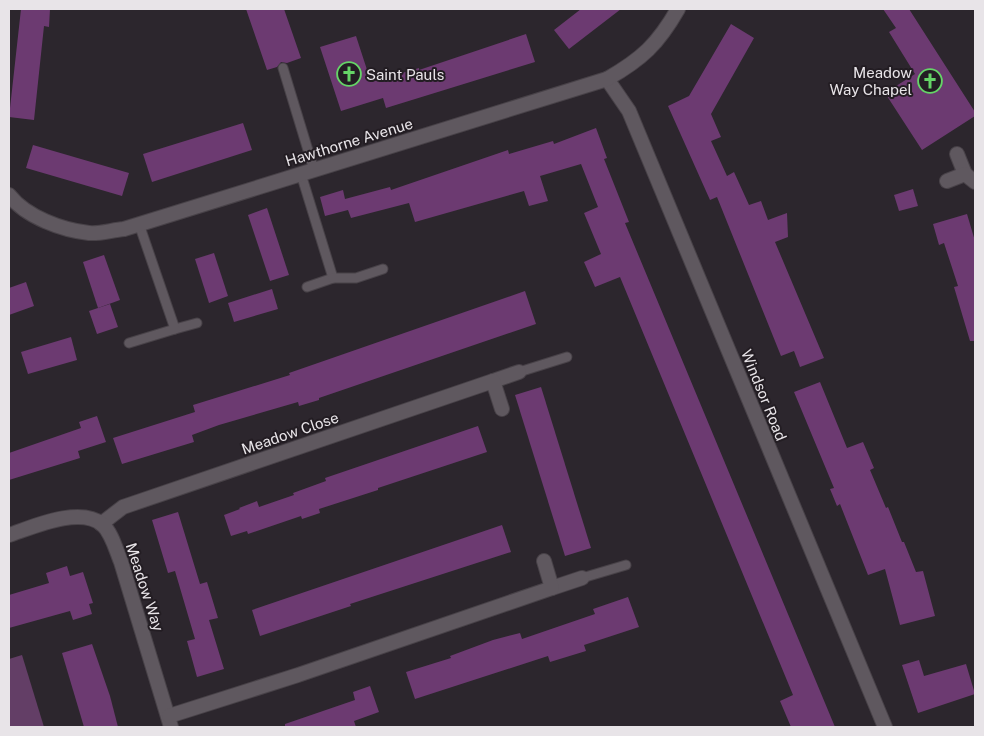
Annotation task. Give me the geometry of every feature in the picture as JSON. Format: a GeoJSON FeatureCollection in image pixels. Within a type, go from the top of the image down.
{"type":"FeatureCollection","features":[{"type":"Feature","properties":{"kind":"street","name":"Hawthorne Avenue"},"geometry":{"type":"LineString","coordinates":[[10,201],[32,214],[60,226],[89,233],[124,229],[607,79],[635,63],[655,43],[678,9]]}},
{"type":"Feature","properties":{"kind":"street","name":"Windsor Road"},"geometry":{"type":"LineString","coordinates":[[607,79],[629,111],[885,727]]}},
{"type":"Feature","properties":{"kind":"street"},"geometry":{"type":"LineString","coordinates":[[948,181],[970,178],[957,154]]}},
{"type":"Feature","properties":{"kind":"street","name":"Meadow Close"},"geometry":{"type":"LineString","coordinates":[[101,524],[123,507],[520,372]]}},
{"type":"Feature","properties":{"kind":"street"},"geometry":{"type":"LineString","coordinates":[[494,381],[502,409]]}},
{"type":"Feature","properties":{"kind":"street"},"geometry":{"type":"LineString","coordinates":[[9,535],[77,515],[101,524]]}},
{"type":"Feature","properties":{"kind":"street","name":"Meadow Way"},"geometry":{"type":"LineString","coordinates":[[101,524],[112,538],[121,562],[170,722]]}},
{"type":"Feature","properties":{"kind":"street"},"geometry":{"type":"LineString","coordinates":[[544,561],[552,588]]}},
{"type":"Feature","properties":{"kind":"street"},"geometry":{"type":"LineString","coordinates":[[170,722],[298,675],[582,578]]}},
{"type":"Feature","properties":{"kind":"lane"},"geometry":{"type":"LineString","coordinates":[[283,68],[333,278]]}},
{"type":"Feature","properties":{"kind":"lane"},"geometry":{"type":"LineString","coordinates":[[139,224],[175,329]]}},
{"type":"Feature","properties":{"kind":"lane"},"geometry":{"type":"LineString","coordinates":[[307,287],[333,278],[356,278],[384,269]]}},
{"type":"Feature","properties":{"kind":"lane"},"geometry":{"type":"LineString","coordinates":[[128,344],[197,323]]}},
{"type":"Feature","properties":{"kind":"lane"},"geometry":{"type":"LineString","coordinates":[[520,372],[567,357]]}},
{"type":"Feature","properties":{"kind":"lane"},"geometry":{"type":"LineString","coordinates":[[582,578],[626,565]]}},
{"type":"Feature","properties":{"kind":"shaded area"},"geometry":{"type":"Polygon","coordinates":[[[22,655],[44,727],[9,727],[9,659],[22,655]]]}},
{"type":"Feature","properties":{"kind":"building"},"geometry":{"type":"Polygon","coordinates":[[[21,9],[50,9],[49,27],[44,26],[34,120],[9,117],[21,9]]]}},
{"type":"Feature","properties":{"kind":"building"},"geometry":{"type":"Polygon","coordinates":[[[246,9],[284,9],[301,58],[287,63],[281,62],[277,67],[267,70],[246,9]]]}},
{"type":"Feature","properties":{"kind":"building"},"geometry":{"type":"Polygon","coordinates":[[[581,9],[621,9],[569,49],[554,30],[581,9]]]}},
{"type":"Feature","properties":{"kind":"building","name":"Meadow Way Chapel"},"geometry":{"type":"Polygon","coordinates":[[[883,9],[909,9],[975,112],[975,116],[922,150],[885,93],[915,74],[889,32],[896,28],[883,9]]]}},
{"type":"Feature","properties":{"kind":"building"},"geometry":{"type":"Polygon","coordinates":[[[731,24],[754,38],[711,114],[721,137],[711,141],[727,176],[734,172],[749,205],[761,201],[768,220],[787,213],[788,237],[775,242],[824,358],[800,367],[794,351],[781,356],[717,197],[710,200],[668,106],[689,96],[731,24]]]}},
{"type":"Feature","properties":{"kind":"building"},"geometry":{"type":"Polygon","coordinates":[[[526,34],[535,62],[386,108],[383,98],[341,111],[320,47],[356,36],[371,82],[419,68],[419,70],[526,34]]]}},
{"type":"Feature","properties":{"kind":"building"},"geometry":{"type":"Polygon","coordinates":[[[243,123],[252,150],[152,182],[143,154],[243,123]]]}},
{"type":"Feature","properties":{"kind":"building"},"geometry":{"type":"Polygon","coordinates":[[[596,128],[607,158],[604,159],[629,222],[625,223],[835,727],[791,727],[780,701],[793,695],[620,277],[595,287],[584,262],[601,254],[584,213],[598,207],[581,164],[540,176],[548,201],[529,206],[524,191],[415,222],[409,203],[351,218],[348,210],[325,216],[320,197],[343,190],[345,199],[390,187],[391,190],[508,150],[509,154],[553,141],[554,144],[596,128]]]}},
{"type":"Feature","properties":{"kind":"building"},"geometry":{"type":"Polygon","coordinates":[[[33,145],[129,173],[122,196],[26,168],[33,145]]]}},
{"type":"Feature","properties":{"kind":"building"},"geometry":{"type":"Polygon","coordinates":[[[913,189],[918,206],[899,211],[894,195],[913,189]]]}},
{"type":"Feature","properties":{"kind":"building"},"geometry":{"type":"Polygon","coordinates":[[[267,208],[289,275],[270,281],[248,215],[267,208]]]}},
{"type":"Feature","properties":{"kind":"building"},"geometry":{"type":"Polygon","coordinates":[[[967,214],[975,241],[975,341],[970,341],[954,287],[958,286],[944,243],[939,245],[933,224],[967,214]]]}},
{"type":"Feature","properties":{"kind":"building"},"geometry":{"type":"Polygon","coordinates":[[[214,253],[228,296],[209,303],[195,259],[214,253]]]}},
{"type":"Feature","properties":{"kind":"building"},"geometry":{"type":"Polygon","coordinates":[[[104,255],[120,300],[98,308],[83,262],[104,255]]]}},
{"type":"Feature","properties":{"kind":"building"},"geometry":{"type":"Polygon","coordinates":[[[26,282],[34,306],[9,315],[9,288],[26,282]]]}},
{"type":"Feature","properties":{"kind":"building"},"geometry":{"type":"Polygon","coordinates":[[[272,289],[278,309],[234,322],[228,303],[272,289]]]}},
{"type":"Feature","properties":{"kind":"building"},"geometry":{"type":"Polygon","coordinates":[[[525,291],[536,324],[319,398],[319,400],[299,406],[298,402],[219,425],[192,435],[194,442],[122,464],[113,438],[195,412],[193,405],[290,375],[289,373],[525,291]]]}},
{"type":"Feature","properties":{"kind":"building"},"geometry":{"type":"Polygon","coordinates":[[[110,304],[118,327],[97,334],[89,311],[110,304]]]}},
{"type":"Feature","properties":{"kind":"building"},"geometry":{"type":"Polygon","coordinates":[[[71,337],[77,360],[28,374],[21,352],[71,337]]]}},
{"type":"Feature","properties":{"kind":"building"},"geometry":{"type":"Polygon","coordinates":[[[820,382],[847,448],[863,442],[874,468],[870,470],[886,508],[888,507],[916,572],[923,571],[935,616],[900,625],[885,569],[868,575],[840,504],[837,506],[830,489],[834,488],[794,392],[820,382]]]}},
{"type":"Feature","properties":{"kind":"building"},"geometry":{"type":"Polygon","coordinates":[[[541,387],[591,548],[565,556],[515,395],[541,387]]]}},
{"type":"Feature","properties":{"kind":"building"},"geometry":{"type":"Polygon","coordinates":[[[97,416],[106,442],[78,451],[80,458],[9,480],[9,453],[81,428],[79,422],[97,416]]]}},
{"type":"Feature","properties":{"kind":"building"},"geometry":{"type":"Polygon","coordinates":[[[478,426],[487,452],[319,509],[320,513],[302,519],[301,516],[248,534],[247,531],[231,536],[224,515],[239,508],[257,501],[259,507],[294,495],[293,493],[326,481],[325,478],[478,426]]]}},
{"type":"Feature","properties":{"kind":"building"},"geometry":{"type":"Polygon","coordinates":[[[178,512],[200,584],[207,582],[218,618],[209,620],[224,669],[197,677],[187,641],[195,639],[175,571],[168,573],[152,520],[178,512]]]}},
{"type":"Feature","properties":{"kind":"building"},"geometry":{"type":"Polygon","coordinates":[[[502,525],[511,552],[350,604],[351,606],[260,636],[252,610],[502,525]]]}},
{"type":"Feature","properties":{"kind":"building"},"geometry":{"type":"Polygon","coordinates":[[[67,566],[70,576],[83,572],[93,603],[89,604],[92,614],[73,620],[70,611],[9,628],[9,595],[49,583],[46,573],[67,566]]]}},
{"type":"Feature","properties":{"kind":"building"},"geometry":{"type":"Polygon","coordinates":[[[628,597],[639,627],[584,645],[586,651],[550,662],[548,656],[415,699],[406,672],[451,658],[450,656],[493,640],[520,633],[522,639],[595,614],[593,609],[628,597]]]}},
{"type":"Feature","properties":{"kind":"building"},"geometry":{"type":"Polygon","coordinates":[[[92,644],[110,696],[118,727],[84,727],[62,653],[92,644]]]}},
{"type":"Feature","properties":{"kind":"building"},"geometry":{"type":"Polygon","coordinates":[[[919,660],[924,676],[966,664],[975,694],[918,713],[902,665],[919,660]]]}},
{"type":"Feature","properties":{"kind":"building"},"geometry":{"type":"Polygon","coordinates":[[[370,686],[379,712],[354,721],[356,727],[285,727],[285,724],[355,700],[353,692],[370,686]]]}},
{"type":"Feature","properties":{"kind":"place","name":"Saint Pauls"},"geometry":{"type":"Point","coordinates":[349,74]}},
{"type":"Feature","properties":{"kind":"place","name":"Meadow Way Chapel"},"geometry":{"type":"Point","coordinates":[930,81]}}]}
